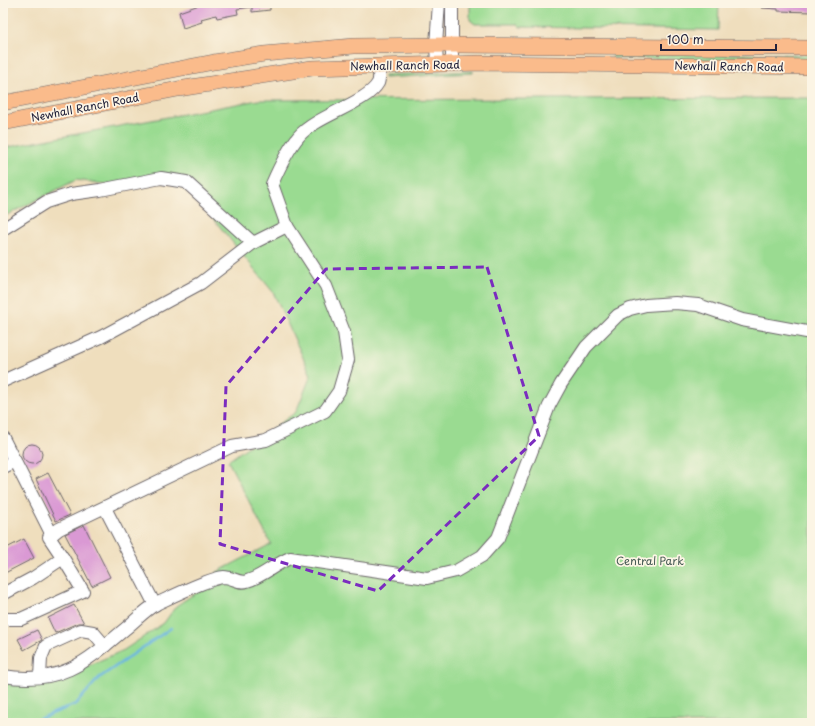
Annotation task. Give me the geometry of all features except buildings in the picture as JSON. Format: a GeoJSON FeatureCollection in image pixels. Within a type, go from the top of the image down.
{"type":"FeatureCollection","features":[{"type":"Feature","properties":{"kind":"main road","name":"Newhall Ranch Road"},"geometry":{"type":"LineString","coordinates":[[3,103],[214,62],[264,54],[354,46],[452,45],[812,48]]}},
{"type":"Feature","properties":{"kind":"main road","name":"Newhall Ranch Road"},"geometry":{"type":"LineString","coordinates":[[3,123],[272,73],[312,68],[478,63],[812,67]]}},
{"type":"Feature","properties":{"kind":"street"},"geometry":{"type":"LineString","coordinates":[[437,65],[436,45],[439,3]]}},
{"type":"Feature","properties":{"kind":"street"},"geometry":{"type":"LineString","coordinates":[[452,3],[452,64]]}},
{"type":"Feature","properties":{"kind":"street"},"geometry":{"type":"LineString","coordinates":[[3,618],[21,619],[83,591],[49,537],[59,529],[232,446],[266,440],[325,411],[339,391],[348,360],[344,332],[326,286],[287,226],[272,184],[277,171],[299,136],[311,125],[370,92],[378,83],[379,65]]}},
{"type":"Feature","properties":{"kind":"street"},"geometry":{"type":"LineString","coordinates":[[3,229],[46,202],[71,194],[161,178],[186,182],[253,243]]}},
{"type":"Feature","properties":{"kind":"street"},"geometry":{"type":"LineString","coordinates":[[3,381],[100,337],[201,283],[253,243],[287,226]]}},
{"type":"Feature","properties":{"kind":"street"},"geometry":{"type":"LineString","coordinates":[[3,676],[22,679],[56,676],[78,666],[106,646],[155,605],[214,579],[225,577],[242,582],[248,581],[278,562],[290,558],[427,578],[456,571],[482,556],[498,538],[548,406],[561,384],[586,347],[618,316],[630,309],[646,305],[675,303],[698,305],[742,320],[812,332]]}},
{"type":"Feature","properties":{"kind":"street"},"geometry":{"type":"LineString","coordinates":[[3,438],[52,535]]}},
{"type":"Feature","properties":{"kind":"street"},"geometry":{"type":"LineString","coordinates":[[3,467],[15,461]]}},
{"type":"Feature","properties":{"kind":"street"},"geometry":{"type":"LineString","coordinates":[[105,508],[155,605]]}},
{"type":"Feature","properties":{"kind":"street"},"geometry":{"type":"LineString","coordinates":[[3,594],[33,578],[63,558]]}},
{"type":"Feature","properties":{"kind":"street"},"geometry":{"type":"LineString","coordinates":[[40,677],[41,658],[46,646],[81,630],[96,634],[106,646]]}},
{"type":"Feature","properties":{"kind":"highlighted area"},"geometry":{"type":"Polygon","coordinates":[[[487,267],[539,436],[378,591],[220,544],[226,386],[326,269],[487,267]]]}},
{"type":"Feature","properties":{"kind":"green space"},"geometry":{"type":"Polygon","coordinates":[[[470,3],[719,3],[718,30],[520,27],[517,24],[475,24],[470,20],[470,3]]]}},
{"type":"Feature","properties":{"kind":"green space"},"geometry":{"type":"Polygon","coordinates":[[[623,53],[812,55],[812,61],[612,57],[613,55],[623,53]]]}},
{"type":"Feature","properties":{"kind":"green space"},"geometry":{"type":"Polygon","coordinates":[[[473,71],[473,73],[384,78],[384,75],[473,71]]]}},
{"type":"Feature","properties":{"kind":"green space","name":"Central Park"},"geometry":{"type":"Polygon","coordinates":[[[812,98],[812,723],[3,723],[3,678],[55,680],[124,650],[164,623],[176,606],[191,596],[221,581],[217,572],[271,544],[228,461],[296,412],[311,375],[273,292],[190,190],[162,176],[111,185],[76,180],[3,217],[3,148],[258,100],[812,98]]]}},
{"type":"Feature","properties":{"kind":"waterway"},"geometry":{"type":"LineString","coordinates":[[29,723],[76,704],[99,678],[171,628]]}}]}
